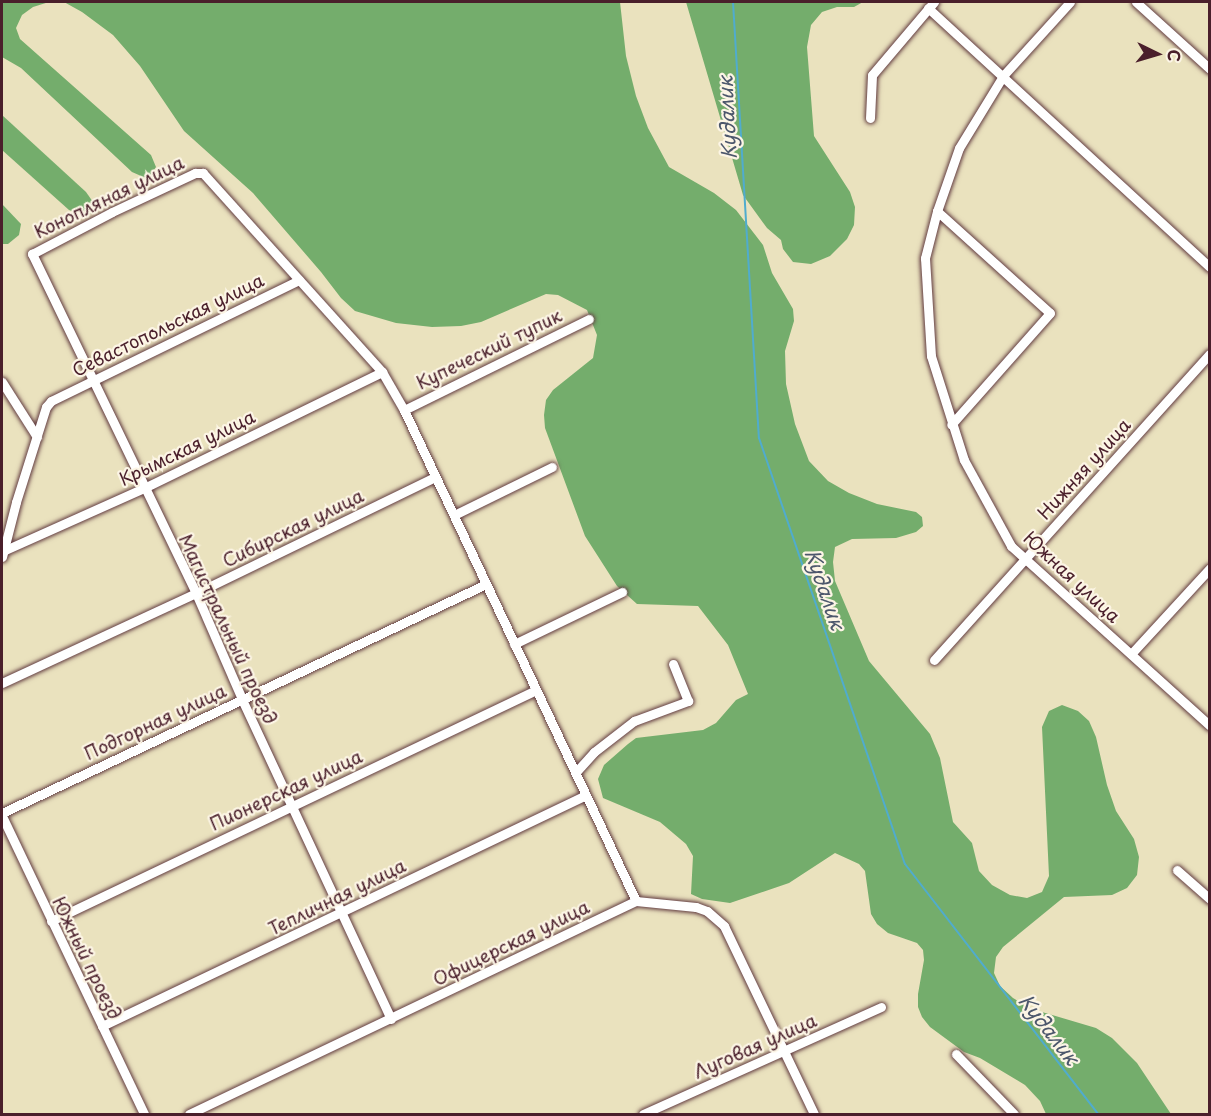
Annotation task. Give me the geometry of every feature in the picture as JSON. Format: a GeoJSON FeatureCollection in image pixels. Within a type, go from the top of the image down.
{"type":"FeatureCollection","features":[{"type":"Feature","properties":{"kind":"street","name":"Южная улица"},"geometry":{"type":"LineString","coordinates":[[1070,2],[1003,76],[959,148],[937,211],[925,258],[931,356],[951,425],[964,460],[1011,546],[1209,726]]}},
{"type":"Feature","properties":{"kind":"street"},"geometry":{"type":"LineString","coordinates":[[1136,2],[1209,69]]}},
{"type":"Feature","properties":{"kind":"street"},"geometry":{"type":"LineString","coordinates":[[870,118],[872,75],[931,5],[1003,76],[1209,267]]}},
{"type":"Feature","properties":{"kind":"street","name":"Конопляная улица"},"geometry":{"type":"LineString","coordinates":[[32,254],[122,207],[195,173],[202,172],[299,280]]}},
{"type":"Feature","properties":{"kind":"street"},"geometry":{"type":"LineString","coordinates":[[937,211],[1050,313],[951,425]]}},
{"type":"Feature","properties":{"kind":"street","name":"Магистральный проезд"},"geometry":{"type":"LineString","coordinates":[[32,254],[196,593],[242,699],[391,1019]]}},
{"type":"Feature","properties":{"kind":"street"},"geometry":{"type":"LineString","coordinates":[[299,280],[382,372],[404,410],[636,901],[696,907],[707,911],[724,926],[814,1114]]}},
{"type":"Feature","properties":{"kind":"street","name":"Севастопольская улица"},"geometry":{"type":"LineString","coordinates":[[37,437],[51,401],[299,280]]}},
{"type":"Feature","properties":{"kind":"street","name":"Купеческий тупик"},"geometry":{"type":"LineString","coordinates":[[404,410],[589,319]]}},
{"type":"Feature","properties":{"kind":"street","name":"Нижняя улица"},"geometry":{"type":"LineString","coordinates":[[934,660],[1209,354]]}},
{"type":"Feature","properties":{"kind":"street","name":"Крымская улица"},"geometry":{"type":"LineString","coordinates":[[2,554],[144,488],[382,372]]}},
{"type":"Feature","properties":{"kind":"street"},"geometry":{"type":"LineString","coordinates":[[2,382],[37,437],[2,554]]}},
{"type":"Feature","properties":{"kind":"street"},"geometry":{"type":"LineString","coordinates":[[454,515],[552,467]]}},
{"type":"Feature","properties":{"kind":"street","name":"Сибирская улица"},"geometry":{"type":"LineString","coordinates":[[2,683],[196,593],[435,477]]}},
{"type":"Feature","properties":{"kind":"street"},"geometry":{"type":"LineString","coordinates":[[1131,654],[1209,568]]}},
{"type":"Feature","properties":{"kind":"street","name":"Подгорная улица"},"geometry":{"type":"LineString","coordinates":[[2,815],[486,584]]}},
{"type":"Feature","properties":{"kind":"street"},"geometry":{"type":"LineString","coordinates":[[514,644],[622,592]]}},
{"type":"Feature","properties":{"kind":"street"},"geometry":{"type":"LineString","coordinates":[[576,772],[594,752],[634,721],[688,701],[673,664]]}},
{"type":"Feature","properties":{"kind":"street","name":"Пионерская улица"},"geometry":{"type":"LineString","coordinates":[[51,921],[536,690]]}},
{"type":"Feature","properties":{"kind":"street","name":"Тепличная улица"},"geometry":{"type":"LineString","coordinates":[[102,1026],[343,913],[586,795]]}},
{"type":"Feature","properties":{"kind":"street","name":"Южный проезд"},"geometry":{"type":"LineString","coordinates":[[2,815],[144,1114]]}},
{"type":"Feature","properties":{"kind":"street"},"geometry":{"type":"LineString","coordinates":[[1177,870],[1209,899]]}},
{"type":"Feature","properties":{"kind":"street","name":"Офицерская улица"},"geometry":{"type":"LineString","coordinates":[[189,1114],[636,901]]}},
{"type":"Feature","properties":{"kind":"street","name":"Луговая улица"},"geometry":{"type":"LineString","coordinates":[[643,1114],[881,1007]]}},
{"type":"Feature","properties":{"kind":"street"},"geometry":{"type":"LineString","coordinates":[[956,1054],[1014,1114]]}},
{"type":"Feature","properties":{"kind":"green space"},"geometry":{"type":"Polygon","coordinates":[[[2,2],[49,2],[33,7],[22,15],[16,28],[20,39],[151,155],[156,167],[148,179],[132,172],[21,68],[2,57],[2,2]]]}},
{"type":"Feature","properties":{"kind":"green space"},"geometry":{"type":"Polygon","coordinates":[[[64,2],[620,2],[626,56],[636,96],[648,128],[669,167],[714,193],[736,210],[763,245],[772,273],[793,309],[794,321],[785,351],[786,384],[795,424],[809,461],[828,481],[849,493],[877,504],[916,512],[922,517],[923,526],[916,532],[896,538],[852,539],[835,547],[833,562],[835,581],[869,661],[930,734],[940,758],[953,822],[972,843],[979,871],[992,885],[1010,895],[1027,898],[1042,892],[1049,876],[1042,727],[1049,711],[1062,705],[1078,711],[1089,721],[1096,737],[1107,785],[1116,811],[1134,839],[1139,857],[1137,875],[1127,888],[1112,895],[1064,897],[1003,947],[996,957],[994,973],[1000,986],[1013,998],[1032,1009],[1096,1028],[1112,1038],[1137,1063],[1171,1114],[1046,1114],[1040,1101],[1025,1085],[980,1058],[964,1052],[930,1027],[918,1007],[924,960],[923,950],[917,943],[888,933],[877,924],[871,914],[865,871],[859,864],[835,853],[789,883],[730,903],[702,899],[691,894],[693,856],[686,844],[660,822],[603,798],[598,779],[604,765],[636,738],[703,730],[716,723],[736,700],[748,694],[728,645],[698,606],[637,604],[617,586],[585,536],[545,428],[544,415],[546,400],[553,390],[593,358],[597,335],[587,310],[558,295],[546,294],[481,322],[461,326],[432,327],[396,323],[355,311],[341,298],[253,193],[184,131],[140,66],[113,35],[64,2]]]}},
{"type":"Feature","properties":{"kind":"green space"},"geometry":{"type":"Polygon","coordinates":[[[686,2],[863,2],[854,7],[837,7],[822,12],[811,25],[807,47],[814,136],[850,192],[855,207],[854,225],[847,239],[830,256],[811,264],[793,262],[783,249],[781,240],[767,228],[743,195],[686,2]]]}},
{"type":"Feature","properties":{"kind":"green space"},"geometry":{"type":"Polygon","coordinates":[[[2,115],[86,192],[93,202],[92,213],[87,216],[69,210],[2,150],[2,115]]]}},
{"type":"Feature","properties":{"kind":"green space"},"geometry":{"type":"Polygon","coordinates":[[[2,204],[21,224],[19,235],[8,244],[2,244],[2,204]]]}},
{"type":"Feature","properties":{"kind":"waterway","name":"Кудалик"},"geometry":{"type":"LineString","coordinates":[[733,2],[759,438],[905,864],[1098,1114]]}}]}
